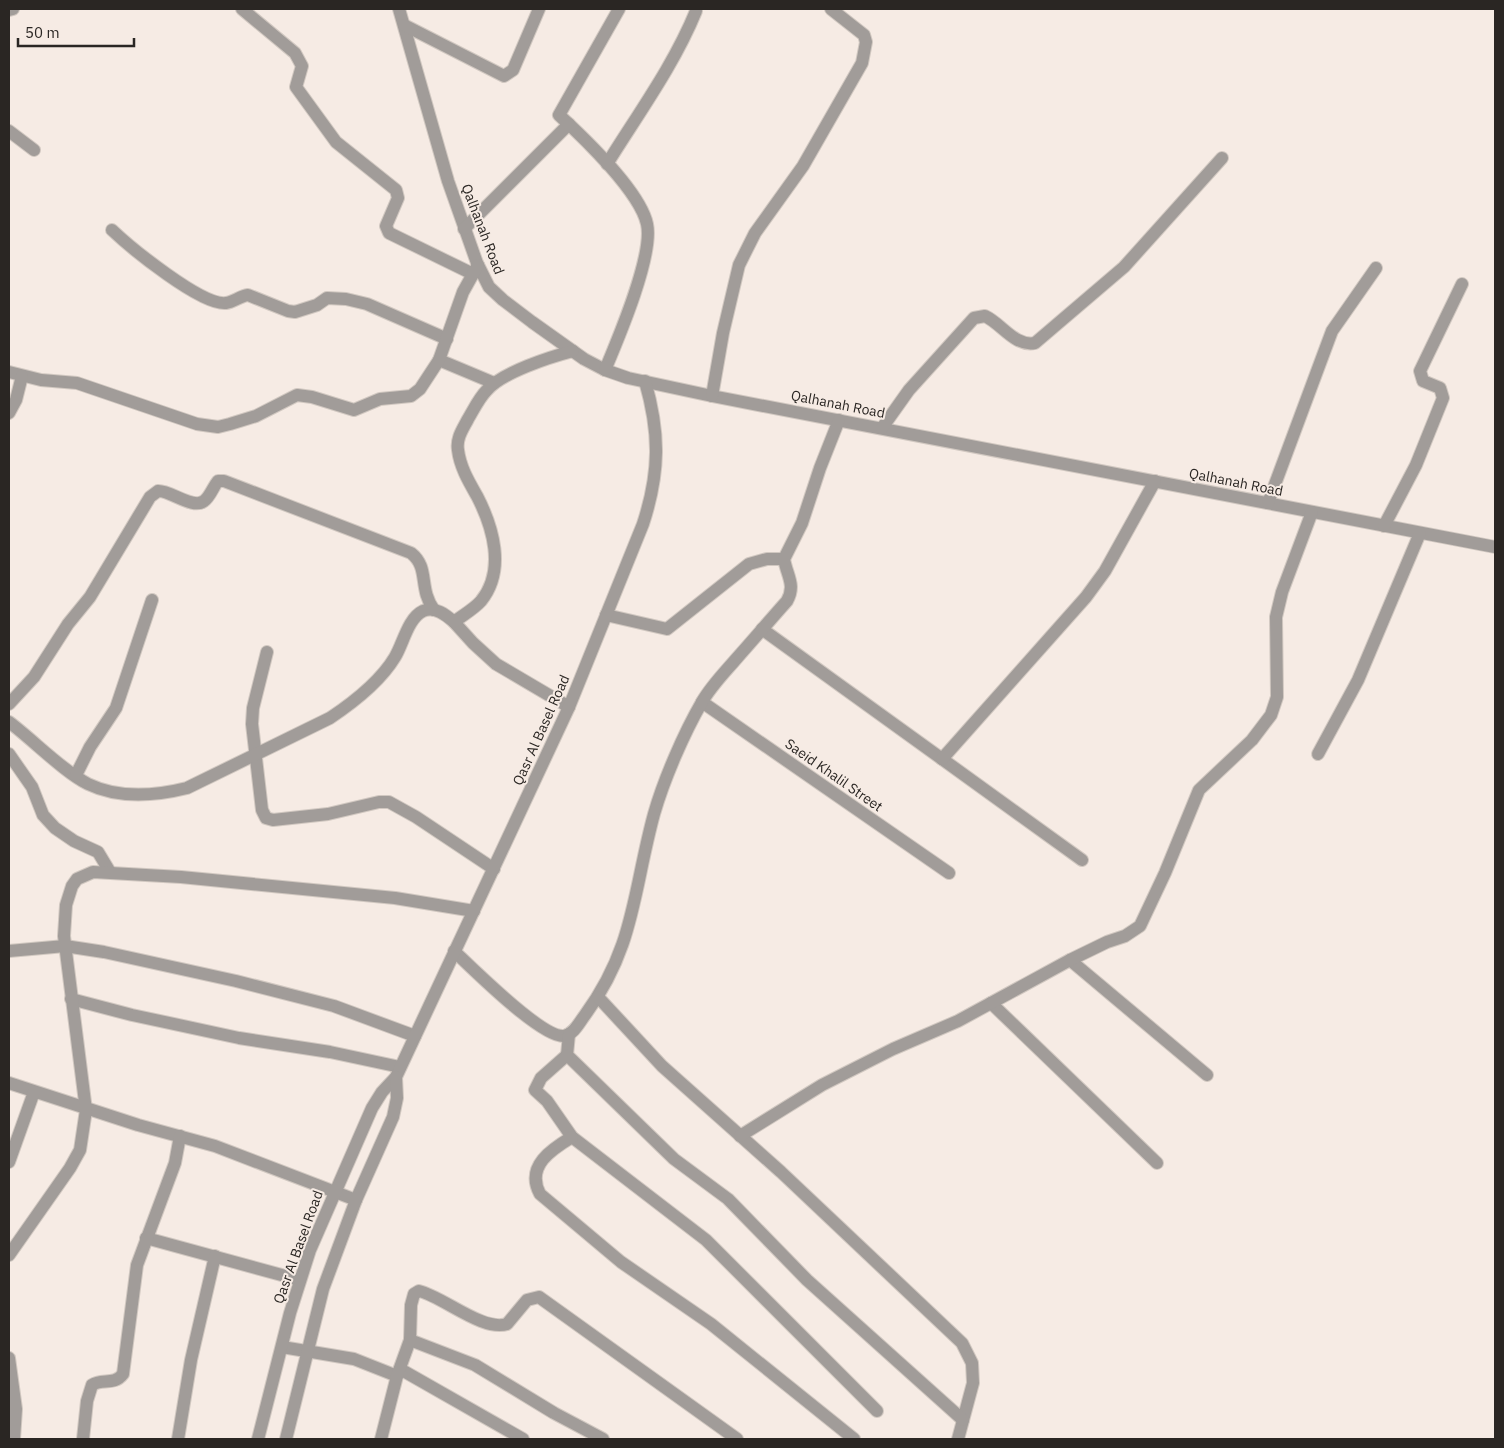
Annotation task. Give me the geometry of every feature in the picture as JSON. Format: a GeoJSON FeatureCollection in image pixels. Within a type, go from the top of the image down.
{"type":"FeatureCollection","features":[{"type":"Feature","properties":{"kind":"street"},"geometry":{"type":"LineString","coordinates":[[9,10],[13,9]]}},
{"type":"Feature","properties":{"kind":"street"},"geometry":{"type":"LineString","coordinates":[[9,372],[41,380],[77,383],[197,424],[218,426],[256,416],[297,395],[312,397],[354,410],[380,399],[411,396],[420,389],[439,360],[463,292],[475,270],[389,233],[386,226],[398,198],[396,190],[328,134],[296,87],[302,66],[295,53],[242,9]]}},
{"type":"Feature","properties":{"kind":"street","name":"Qalhanah Road"},"geometry":{"type":"LineString","coordinates":[[399,9],[475,270],[503,300],[573,351],[605,370],[712,396],[1495,548]]}},
{"type":"Feature","properties":{"kind":"street"},"geometry":{"type":"LineString","coordinates":[[404,25],[504,76],[513,70],[539,9]]}},
{"type":"Feature","properties":{"kind":"street"},"geometry":{"type":"LineString","coordinates":[[605,370],[638,281],[647,241],[648,226],[642,209],[607,164],[559,115],[619,9]]}},
{"type":"Feature","properties":{"kind":"street"},"geometry":{"type":"LineString","coordinates":[[712,396],[723,333],[739,265],[755,233],[803,166],[862,63],[866,42],[864,35],[834,10]]}},
{"type":"Feature","properties":{"kind":"street"},"geometry":{"type":"LineString","coordinates":[[607,164],[664,73],[696,11]]}},
{"type":"Feature","properties":{"kind":"street"},"geometry":{"type":"LineString","coordinates":[[464,229],[569,124]]}},
{"type":"Feature","properties":{"kind":"street"},"geometry":{"type":"LineString","coordinates":[[9,131],[34,150]]}},
{"type":"Feature","properties":{"kind":"street"},"geometry":{"type":"LineString","coordinates":[[882,428],[909,390],[974,318],[985,316],[1019,341],[1028,344],[1035,343],[1124,268],[1222,158]]}},
{"type":"Feature","properties":{"kind":"street"},"geometry":{"type":"LineString","coordinates":[[112,230],[129,246],[189,289],[213,301],[228,303],[248,295],[295,312],[336,297],[367,304],[447,339]]}},
{"type":"Feature","properties":{"kind":"street"},"geometry":{"type":"LineString","coordinates":[[1268,503],[1332,331],[1376,268]]}},
{"type":"Feature","properties":{"kind":"street"},"geometry":{"type":"LineString","coordinates":[[1384,526],[1416,465],[1442,398],[1440,388],[1423,380],[1420,371],[1462,284]]}},
{"type":"Feature","properties":{"kind":"street"},"geometry":{"type":"LineString","coordinates":[[454,622],[480,602],[489,588],[494,570],[495,551],[490,523],[468,480],[457,446],[462,428],[494,383],[550,357],[573,351]]}},
{"type":"Feature","properties":{"kind":"street"},"geometry":{"type":"LineString","coordinates":[[439,360],[494,383]]}},
{"type":"Feature","properties":{"kind":"street"},"geometry":{"type":"LineString","coordinates":[[9,413],[16,400],[22,376]]}},
{"type":"Feature","properties":{"kind":"street","name":"Qasr Al Basel Road"},"geometry":{"type":"LineString","coordinates":[[258,1439],[300,1280],[335,1191],[377,1100],[398,1072],[569,707],[643,524],[655,477],[657,438],[653,409],[645,381]]}},
{"type":"Feature","properties":{"kind":"street"},"geometry":{"type":"LineString","coordinates":[[839,420],[802,523],[784,559],[792,582],[791,594],[717,681],[702,702],[680,746],[655,812],[630,926],[615,966],[598,997],[569,1034],[567,1055],[541,1078],[536,1090],[547,1101],[572,1137],[706,1240],[877,1410]]}},
{"type":"Feature","properties":{"kind":"street"},"geometry":{"type":"LineString","coordinates":[[942,759],[1086,596],[1105,570],[1155,481]]}},
{"type":"Feature","properties":{"kind":"street"},"geometry":{"type":"LineString","coordinates":[[9,704],[29,684],[46,660],[68,624],[109,568],[150,497],[158,491],[170,493],[182,500],[200,503],[206,500],[216,482],[224,482],[411,553],[421,563],[424,589],[428,601],[434,610]]}},
{"type":"Feature","properties":{"kind":"street"},"geometry":{"type":"LineString","coordinates":[[740,1136],[822,1085],[893,1049],[958,1021],[1070,960],[1107,942],[1125,936],[1144,921],[1199,790],[1252,740],[1271,715],[1277,697],[1276,617],[1282,592],[1312,512]]}},
{"type":"Feature","properties":{"kind":"street"},"geometry":{"type":"LineString","coordinates":[[1318,754],[1358,680],[1420,533]]}},
{"type":"Feature","properties":{"kind":"street"},"geometry":{"type":"LineString","coordinates":[[606,615],[667,629],[749,564],[767,559],[784,559]]}},
{"type":"Feature","properties":{"kind":"street"},"geometry":{"type":"LineString","coordinates":[[76,775],[90,747],[116,708],[152,600]]}},
{"type":"Feature","properties":{"kind":"street"},"geometry":{"type":"LineString","coordinates":[[9,722],[87,784],[115,792],[162,794],[187,788],[330,718],[352,703],[395,657],[412,621],[421,612],[434,610],[441,612],[454,622],[496,664],[569,707]]}},
{"type":"Feature","properties":{"kind":"street"},"geometry":{"type":"LineString","coordinates":[[762,629],[1082,860]]}},
{"type":"Feature","properties":{"kind":"street"},"geometry":{"type":"LineString","coordinates":[[267,652],[253,708],[255,756],[262,810],[266,818],[273,820],[328,814],[379,802],[389,802],[416,817],[494,869]]}},
{"type":"Feature","properties":{"kind":"street","name":"Saeid Khalil Street"},"geometry":{"type":"LineString","coordinates":[[702,702],[949,873]]}},
{"type":"Feature","properties":{"kind":"street"},"geometry":{"type":"LineString","coordinates":[[9,754],[32,787],[43,815],[56,828],[74,841],[98,852],[110,872]]}},
{"type":"Feature","properties":{"kind":"street"},"geometry":{"type":"LineString","coordinates":[[9,1255],[76,1159],[86,1110],[65,946],[66,905],[72,886],[77,880],[93,872],[181,877],[395,898],[474,911]]}},
{"type":"Feature","properties":{"kind":"street"},"geometry":{"type":"LineString","coordinates":[[9,951],[65,946],[104,952],[236,980],[334,1006],[415,1036]]}},
{"type":"Feature","properties":{"kind":"street"},"geometry":{"type":"LineString","coordinates":[[454,951],[544,1029],[558,1036],[569,1034]]}},
{"type":"Feature","properties":{"kind":"street"},"geometry":{"type":"LineString","coordinates":[[1070,960],[1207,1075]]}},
{"type":"Feature","properties":{"kind":"street"},"geometry":{"type":"LineString","coordinates":[[598,997],[662,1066],[962,1343],[972,1363],[973,1383],[958,1439]]}},
{"type":"Feature","properties":{"kind":"street"},"geometry":{"type":"LineString","coordinates":[[71,999],[132,1015],[239,1038],[330,1052],[398,1072]]}},
{"type":"Feature","properties":{"kind":"street"},"geometry":{"type":"LineString","coordinates":[[991,1003],[1157,1162]]}},
{"type":"Feature","properties":{"kind":"street"},"geometry":{"type":"LineString","coordinates":[[567,1055],[674,1159],[702,1182],[728,1199],[807,1280],[963,1420]]}},
{"type":"Feature","properties":{"kind":"street","name":"Qasr Al Basel Road"},"geometry":{"type":"LineString","coordinates":[[286,1439],[323,1289],[356,1200],[393,1118],[397,1098],[398,1072]]}},
{"type":"Feature","properties":{"kind":"street"},"geometry":{"type":"LineString","coordinates":[[9,1083],[86,1110],[215,1146],[356,1200]]}},
{"type":"Feature","properties":{"kind":"street"},"geometry":{"type":"LineString","coordinates":[[9,1162],[34,1092]]}},
{"type":"Feature","properties":{"kind":"street"},"geometry":{"type":"LineString","coordinates":[[82,1439],[87,1401],[92,1385],[99,1382],[113,1382],[123,1374],[137,1265],[175,1163],[180,1136]]}},
{"type":"Feature","properties":{"kind":"street"},"geometry":{"type":"LineString","coordinates":[[572,1137],[548,1152],[538,1166],[537,1189],[540,1194],[621,1262],[710,1324],[854,1439]]}},
{"type":"Feature","properties":{"kind":"street"},"geometry":{"type":"LineString","coordinates":[[146,1238],[300,1280]]}},
{"type":"Feature","properties":{"kind":"street"},"geometry":{"type":"LineString","coordinates":[[178,1439],[191,1360],[215,1256]]}},
{"type":"Feature","properties":{"kind":"street"},"geometry":{"type":"LineString","coordinates":[[381,1439],[410,1340],[411,1305],[414,1294],[419,1291],[464,1314],[497,1325],[507,1324],[527,1300],[539,1297],[737,1439]]}},
{"type":"Feature","properties":{"kind":"street"},"geometry":{"type":"LineString","coordinates":[[410,1340],[475,1365],[554,1413],[603,1439]]}},
{"type":"Feature","properties":{"kind":"street"},"geometry":{"type":"LineString","coordinates":[[282,1347],[354,1359],[399,1373],[523,1439]]}},
{"type":"Feature","properties":{"kind":"street"},"geometry":{"type":"LineString","coordinates":[[9,1358],[16,1409],[14,1439]]}}]}
